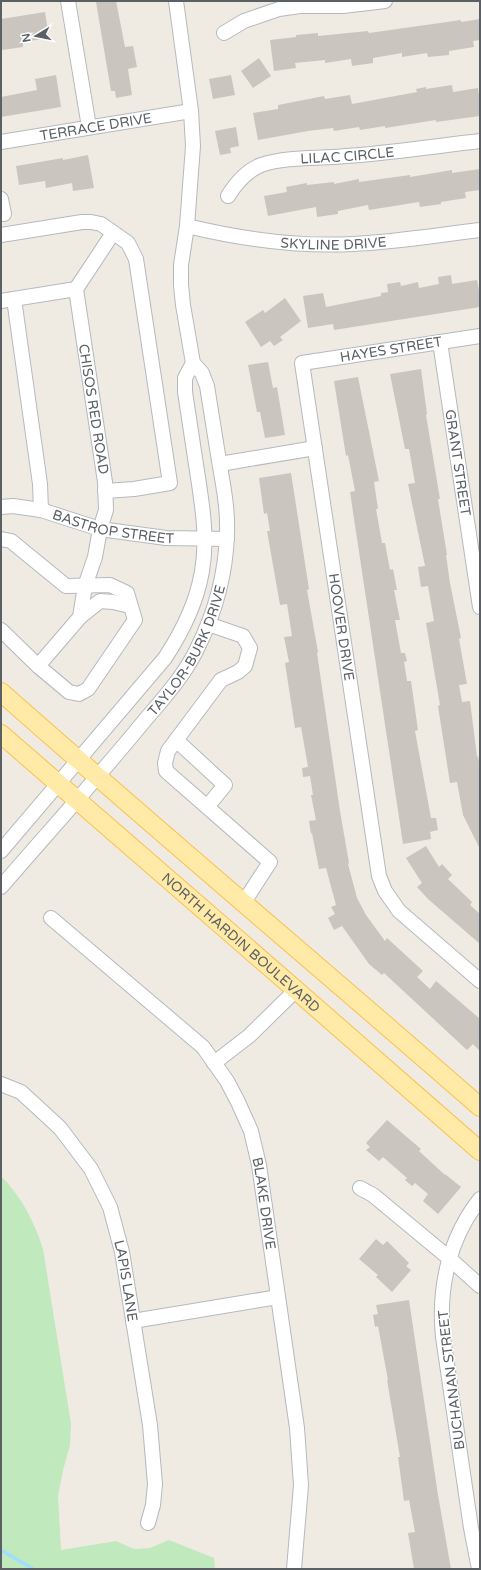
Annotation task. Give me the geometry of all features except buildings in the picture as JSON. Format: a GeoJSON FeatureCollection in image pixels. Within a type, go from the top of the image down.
{"type":"FeatureCollection","features":[{"type":"Feature","properties":{"kind":"main road"},"geometry":{"type":"LineString","coordinates":[[1,692],[480,1107]]}},
{"type":"Feature","properties":{"kind":"main road","name":"NORTH HARDIN BOULEVARD"},"geometry":{"type":"LineString","coordinates":[[1,734],[480,1151]]}},
{"type":"Feature","properties":{"kind":"street"},"geometry":{"type":"LineString","coordinates":[[68,1],[89,127]]}},
{"type":"Feature","properties":{"kind":"street","name":"TAYLOR-BURK DRIVE"},"geometry":{"type":"LineString","coordinates":[[1,887],[77,799],[98,777],[186,669],[197,650],[208,624],[216,602],[225,562],[226,506],[220,464],[207,386],[202,373],[193,363],[181,285],[181,265],[187,226],[193,146],[191,111],[176,1]]}},
{"type":"Feature","properties":{"kind":"street"},"geometry":{"type":"LineString","coordinates":[[224,33],[244,21],[279,9],[300,6],[343,6],[385,1]]}},
{"type":"Feature","properties":{"kind":"street","name":"TERRACE DRIVE"},"geometry":{"type":"LineString","coordinates":[[1,142],[191,111]]}},
{"type":"Feature","properties":{"kind":"street","name":"LILAC CIRCLE"},"geometry":{"type":"LineString","coordinates":[[228,196],[234,186],[245,174],[266,164],[480,140]]}},
{"type":"Feature","properties":{"kind":"street"},"geometry":{"type":"LineString","coordinates":[[1,198],[4,214]]}},
{"type":"Feature","properties":{"kind":"street"},"geometry":{"type":"LineString","coordinates":[[1,235],[82,222],[91,222],[101,224],[128,243],[136,259],[170,483],[106,492]]}},
{"type":"Feature","properties":{"kind":"street","name":"SKYLINE DRIVE"},"geometry":{"type":"LineString","coordinates":[[187,226],[236,237],[283,243],[308,244],[352,244],[480,230]]}},
{"type":"Feature","properties":{"kind":"street"},"geometry":{"type":"LineString","coordinates":[[41,510],[40,484],[7,300],[76,289],[113,233]]}},
{"type":"Feature","properties":{"kind":"street","name":"CHISOS RED ROAD"},"geometry":{"type":"LineString","coordinates":[[76,289],[106,492],[106,510],[100,529],[96,557],[85,586],[80,617]]}},
{"type":"Feature","properties":{"kind":"street","name":"HAYES STREET"},"geometry":{"type":"LineString","coordinates":[[302,363],[480,336]]}},
{"type":"Feature","properties":{"kind":"street","name":"GRANT STREET"},"geometry":{"type":"LineString","coordinates":[[440,342],[480,607]]}},
{"type":"Feature","properties":{"kind":"street","name":"TAYLOR-BURK DRIVE"},"geometry":{"type":"LineString","coordinates":[[1,851],[165,658],[180,636],[195,599],[202,572],[204,518],[185,392],[185,378],[193,363]]}},
{"type":"Feature","properties":{"kind":"street","name":"HOOVER DRIVE"},"geometry":{"type":"LineString","coordinates":[[302,363],[380,876],[385,891],[399,911],[480,981]]}},
{"type":"Feature","properties":{"kind":"street"},"geometry":{"type":"LineString","coordinates":[[220,464],[315,448]]}},
{"type":"Feature","properties":{"kind":"street","name":"BASTROP STREET"},"geometry":{"type":"LineString","coordinates":[[1,507],[12,506],[41,510],[100,529],[166,538],[226,539]]}},
{"type":"Feature","properties":{"kind":"street"},"geometry":{"type":"LineString","coordinates":[[1,539],[10,541],[66,586],[110,585],[127,593],[135,620],[88,689],[79,694],[69,692],[38,666],[1,630]]}},
{"type":"Feature","properties":{"kind":"street"},"geometry":{"type":"LineString","coordinates":[[38,666],[80,617],[100,601],[130,606]]}},
{"type":"Feature","properties":{"kind":"street"},"geometry":{"type":"LineString","coordinates":[[208,624],[243,636],[250,648],[246,666],[238,672],[221,680],[168,751],[165,763],[166,771],[270,862],[244,902]]}},
{"type":"Feature","properties":{"kind":"street"},"geometry":{"type":"LineString","coordinates":[[176,740],[226,785],[207,807]]}},
{"type":"Feature","properties":{"kind":"street","name":"BLAKE DRIVE"},"geometry":{"type":"LineString","coordinates":[[51,918],[203,1047],[227,1081],[251,1131],[258,1165],[297,1428],[301,1485],[294,1569]]}},
{"type":"Feature","properties":{"kind":"street"},"geometry":{"type":"LineString","coordinates":[[214,1063],[249,1036],[296,990]]}},
{"type":"Feature","properties":{"kind":"street","name":"LAPIS LANE"},"geometry":{"type":"LineString","coordinates":[[1,1084],[21,1092],[60,1128],[90,1169],[110,1207],[122,1252],[150,1424],[155,1484],[154,1505],[148,1522]]}},
{"type":"Feature","properties":{"kind":"street"},"geometry":{"type":"LineString","coordinates":[[360,1188],[373,1195],[449,1258],[480,1286]]}},
{"type":"Feature","properties":{"kind":"street","name":"BUCHANAN STREET"},"geometry":{"type":"LineString","coordinates":[[479,1569],[471,1528],[442,1324],[443,1284],[449,1258],[461,1230],[473,1208],[480,1199]]}},
{"type":"Feature","properties":{"kind":"street"},"geometry":{"type":"LineString","coordinates":[[133,1321],[278,1298]]}},
{"type":"Feature","properties":{"kind":"green space"},"geometry":{"type":"Polygon","coordinates":[[[1,1176],[21,1201],[36,1229],[43,1249],[71,1424],[70,1445],[58,1496],[61,1550],[116,1541],[134,1549],[150,1548],[169,1540],[214,1558],[215,1569],[1,1569],[1,1176]]]}},
{"type":"Feature","properties":{"kind":"waterway"},"geometry":{"type":"LineString","coordinates":[[1,1550],[33,1569]]}}]}
